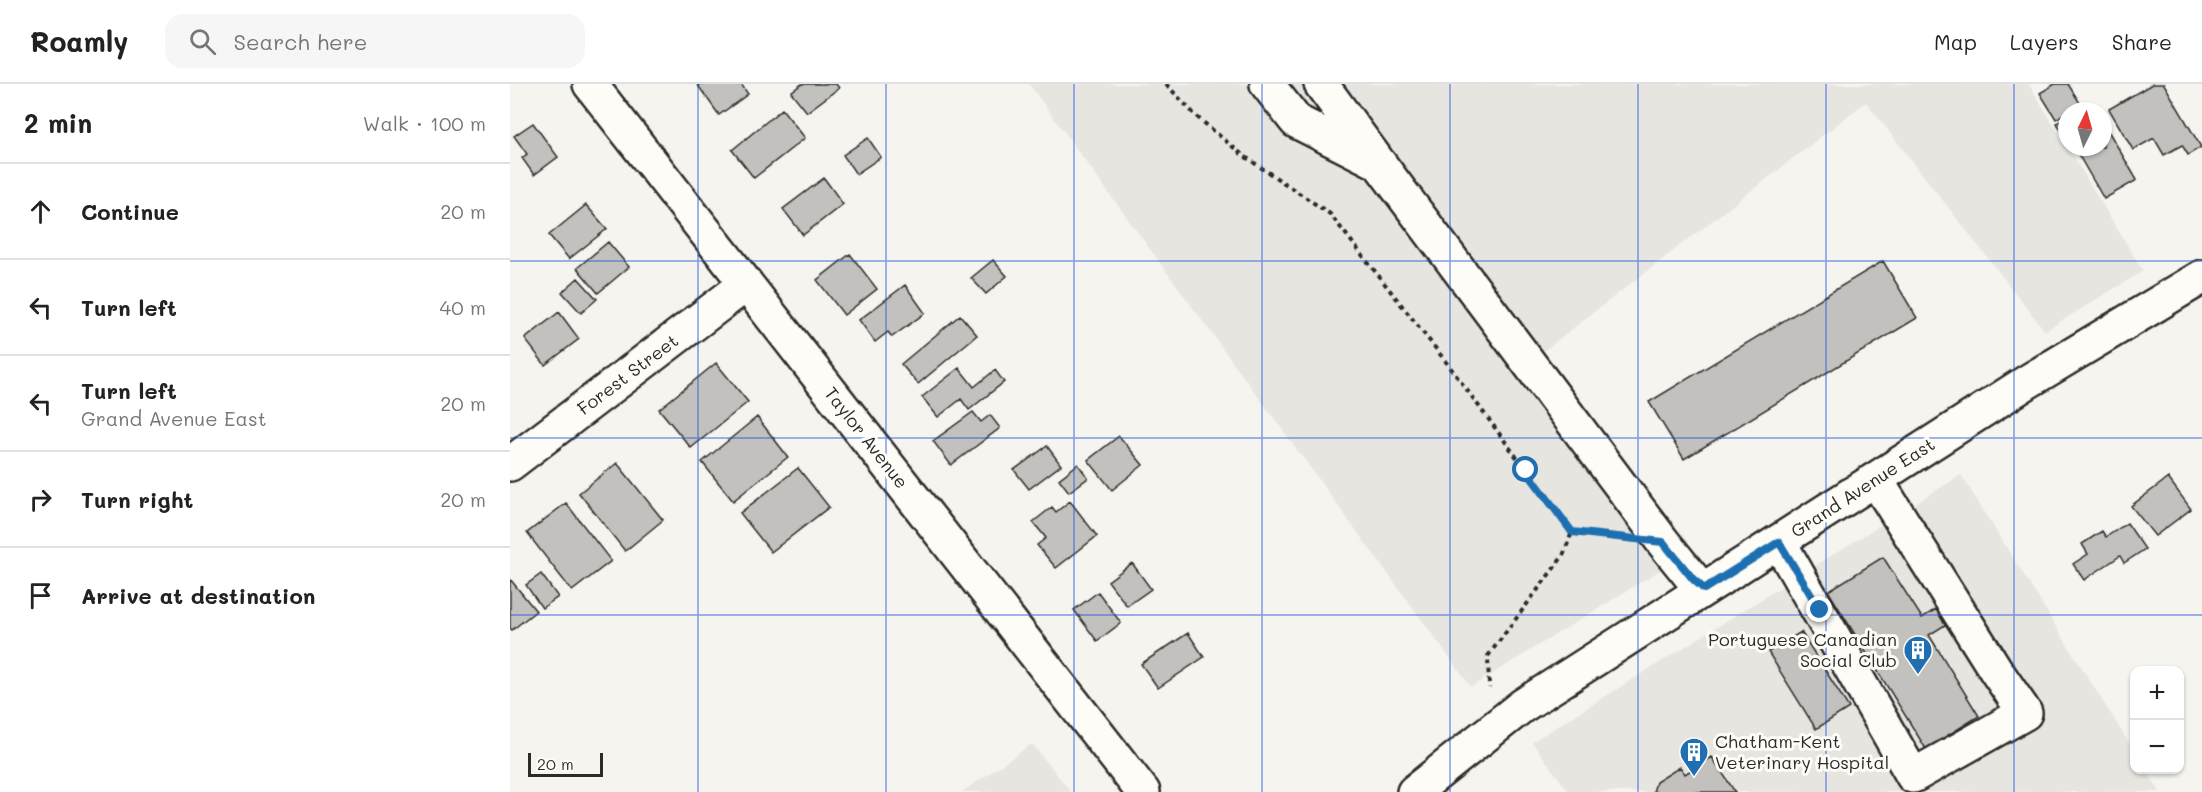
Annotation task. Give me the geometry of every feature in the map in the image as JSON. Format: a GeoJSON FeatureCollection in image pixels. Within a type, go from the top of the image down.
{"type":"FeatureCollection","features":[{"type":"Feature","properties":{"kind":"street","name":"Taylor Avenue"},"geometry":{"type":"LineString","coordinates":[[590,84],[1143,792]]}},
{"type":"Feature","properties":{"kind":"street"},"geometry":{"type":"LineString","coordinates":[[1267,84],[1296,121],[1379,163]]}},
{"type":"Feature","properties":{"kind":"street"},"geometry":{"type":"LineString","coordinates":[[1321,84],[1663,542],[1704,589]]}},
{"type":"Feature","properties":{"kind":"street","name":"Grand Avenue East"},"geometry":{"type":"LineString","coordinates":[[1414,792],[1522,706],[2027,382],[2202,277]]}},
{"type":"Feature","properties":{"kind":"street","name":"Forest Street"},"geometry":{"type":"LineString","coordinates":[[510,464],[746,285]]}},
{"type":"Feature","properties":{"kind":"street"},"geometry":{"type":"LineString","coordinates":[[1779,542],[1913,776],[2025,713],[1876,480]]}},
{"type":"Feature","properties":{"kind":"path"},"geometry":{"type":"LineString","coordinates":[[1166,84],[1197,117],[1244,156],[1330,214],[1447,363],[1572,532],[1663,542]]}},
{"type":"Feature","properties":{"kind":"path"},"geometry":{"type":"LineString","coordinates":[[1489,688],[1488,656],[1563,556],[1572,532]]}},
{"type":"Feature","properties":{"kind":"shaded area"},"geometry":{"type":"Polygon","coordinates":[[[1029,84],[2029,84],[2058,132],[2058,156],[2073,156],[2143,271],[2045,331],[1866,102],[1528,363],[1675,561],[1471,687],[1029,84]]]}},
{"type":"Feature","properties":{"kind":"shaded area"},"geometry":{"type":"Polygon","coordinates":[[[1961,475],[2130,745],[2130,774],[2149,774],[2160,792],[1569,792],[1532,742],[1961,475]]]}},
{"type":"Feature","properties":{"kind":"shaded area"},"geometry":{"type":"Polygon","coordinates":[[[1032,744],[1071,792],[962,792],[1032,744]]]}},
{"type":"Feature","properties":{"kind":"building"},"geometry":{"type":"Polygon","coordinates":[[[697,84],[741,84],[748,94],[719,115],[697,84]]]}},
{"type":"Feature","properties":{"kind":"building"},"geometry":{"type":"Polygon","coordinates":[[[802,84],[836,84],[839,88],[807,112],[791,92],[802,84]]]}},
{"type":"Feature","properties":{"kind":"building"},"geometry":{"type":"Polygon","coordinates":[[[2055,84],[2068,84],[2079,102],[2058,102],[2058,118],[2056,119],[2040,93],[2055,84]]]}},
{"type":"Feature","properties":{"kind":"building"},"geometry":{"type":"Polygon","coordinates":[[[2152,84],[2164,84],[2201,147],[2188,155],[2182,145],[2164,155],[2154,138],[2133,150],[2112,114],[2112,107],[2152,84]]]}},
{"type":"Feature","properties":{"kind":"building"},"geometry":{"type":"Polygon","coordinates":[[[782,109],[805,138],[754,178],[732,150],[782,109]]]}},
{"type":"Feature","properties":{"kind":"building"},"geometry":{"type":"Polygon","coordinates":[[[533,123],[558,157],[534,175],[522,158],[527,154],[514,136],[533,123]]]}},
{"type":"Feature","properties":{"kind":"building"},"geometry":{"type":"Polygon","coordinates":[[[868,138],[881,157],[856,174],[843,155],[868,138]]]}},
{"type":"Feature","properties":{"kind":"building"},"geometry":{"type":"Polygon","coordinates":[[[2112,138],[2137,180],[2104,199],[2079,156],[2112,156],[2112,138]]]}},
{"type":"Feature","properties":{"kind":"building"},"geometry":{"type":"Polygon","coordinates":[[[824,178],[843,204],[803,235],[783,209],[824,178]]]}},
{"type":"Feature","properties":{"kind":"building"},"geometry":{"type":"Polygon","coordinates":[[[586,205],[607,229],[569,259],[549,235],[586,205]]]}},
{"type":"Feature","properties":{"kind":"building"},"geometry":{"type":"Polygon","coordinates":[[[608,242],[629,267],[598,293],[577,268],[608,242]]]}},
{"type":"Feature","properties":{"kind":"building"},"geometry":{"type":"Polygon","coordinates":[[[850,254],[877,289],[844,315],[817,280],[850,254]]]}},
{"type":"Feature","properties":{"kind":"building"},"geometry":{"type":"Polygon","coordinates":[[[993,260],[1007,276],[986,294],[971,278],[993,260]]]}},
{"type":"Feature","properties":{"kind":"building"},"geometry":{"type":"Polygon","coordinates":[[[1883,261],[1917,318],[1684,459],[1649,402],[1883,261]]]}},
{"type":"Feature","properties":{"kind":"building"},"geometry":{"type":"Polygon","coordinates":[[[578,278],[597,299],[581,313],[562,292],[578,278]]]}},
{"type":"Feature","properties":{"kind":"building"},"geometry":{"type":"Polygon","coordinates":[[[905,285],[925,313],[892,337],[888,332],[875,342],[859,320],[905,285]]]}},
{"type":"Feature","properties":{"kind":"building"},"geometry":{"type":"Polygon","coordinates":[[[559,312],[579,339],[545,365],[525,339],[559,312]]]}},
{"type":"Feature","properties":{"kind":"building"},"geometry":{"type":"Polygon","coordinates":[[[960,315],[977,335],[918,384],[901,364],[960,315]]]}},
{"type":"Feature","properties":{"kind":"building"},"geometry":{"type":"Polygon","coordinates":[[[716,363],[748,402],[691,448],[659,409],[716,363]]]}},
{"type":"Feature","properties":{"kind":"building"},"geometry":{"type":"Polygon","coordinates":[[[959,368],[974,387],[995,370],[1004,382],[969,410],[961,399],[938,417],[922,397],[959,368]]]}},
{"type":"Feature","properties":{"kind":"building"},"geometry":{"type":"Polygon","coordinates":[[[973,412],[981,422],[990,415],[1000,428],[951,465],[933,441],[973,412]]]}},
{"type":"Feature","properties":{"kind":"building"},"geometry":{"type":"Polygon","coordinates":[[[757,417],[788,457],[733,501],[702,462],[757,417]]]}},
{"type":"Feature","properties":{"kind":"building"},"geometry":{"type":"Polygon","coordinates":[[[1119,436],[1143,465],[1112,490],[1088,460],[1119,436]]]}},
{"type":"Feature","properties":{"kind":"building"},"geometry":{"type":"Polygon","coordinates":[[[1047,446],[1061,465],[1029,489],[1014,470],[1047,446]]]}},
{"type":"Feature","properties":{"kind":"building"},"geometry":{"type":"Polygon","coordinates":[[[617,463],[663,520],[625,551],[579,493],[617,463]]]}},
{"type":"Feature","properties":{"kind":"building"},"geometry":{"type":"Polygon","coordinates":[[[1078,464],[1088,478],[1069,492],[1059,479],[1078,464]]]}},
{"type":"Feature","properties":{"kind":"building"},"geometry":{"type":"Polygon","coordinates":[[[798,468],[829,507],[771,552],[740,513],[798,468]]]}},
{"type":"Feature","properties":{"kind":"building"},"geometry":{"type":"Polygon","coordinates":[[[2168,478],[2191,509],[2155,536],[2131,506],[2168,478]]]}},
{"type":"Feature","properties":{"kind":"building"},"geometry":{"type":"Polygon","coordinates":[[[1070,501],[1097,536],[1056,568],[1037,545],[1046,538],[1033,522],[1052,507],[1056,512],[1070,501]]]}},
{"type":"Feature","properties":{"kind":"building"},"geometry":{"type":"Polygon","coordinates":[[[566,503],[611,561],[572,591],[527,533],[566,503]]]}},
{"type":"Feature","properties":{"kind":"building"},"geometry":{"type":"Polygon","coordinates":[[[2127,523],[2145,549],[2124,563],[2120,556],[2084,580],[2073,564],[2088,554],[2082,544],[2102,531],[2106,537],[2127,523]]]}},
{"type":"Feature","properties":{"kind":"building","name":"Portuguese Canadian Social Club"},"geometry":{"type":"Polygon","coordinates":[[[1883,557],[1922,618],[1936,609],[1945,625],[1929,635],[1979,716],[1926,749],[1828,591],[1883,557]]]}},
{"type":"Feature","properties":{"kind":"building"},"geometry":{"type":"Polygon","coordinates":[[[1132,563],[1151,589],[1127,606],[1108,581],[1132,563]]]}},
{"type":"Feature","properties":{"kind":"building"},"geometry":{"type":"Polygon","coordinates":[[[541,574],[558,597],[542,608],[526,585],[541,574]]]}},
{"type":"Feature","properties":{"kind":"building"},"geometry":{"type":"Polygon","coordinates":[[[510,579],[536,611],[512,630],[510,628],[510,579]]]}},
{"type":"Feature","properties":{"kind":"building"},"geometry":{"type":"Polygon","coordinates":[[[1098,592],[1121,623],[1097,641],[1074,610],[1098,592]]]}},
{"type":"Feature","properties":{"kind":"building"},"geometry":{"type":"Polygon","coordinates":[[[1801,632],[1849,708],[1816,729],[1768,652],[1801,632]]]}},
{"type":"Feature","properties":{"kind":"building"},"geometry":{"type":"Polygon","coordinates":[[[1188,633],[1204,657],[1158,688],[1141,664],[1188,633]]]}},
{"type":"Feature","properties":{"kind":"building","name":"Chatham-Kent Veterinary Hospital"},"geometry":{"type":"Polygon","coordinates":[[[1712,757],[1735,792],[1653,792],[1656,782],[1680,767],[1685,774],[1712,757]]]}},
{"type":"Feature","properties":{"kind":"place","name":"Portuguese Canadian Social Club"},"geometry":{"type":"Point","coordinates":[1918,676]}},
{"type":"Feature","properties":{"kind":"place","name":"Chatham-Kent Veterinary Hospital"},"geometry":{"type":"Point","coordinates":[1694,778]}},
{"type":"Feature","properties":{"kind":"route"},"geometry":{"type":"LineString","coordinates":[[1526,470],[1572,532],[1663,542],[1704,589],[1779,542],[1820,610]]}}]}
